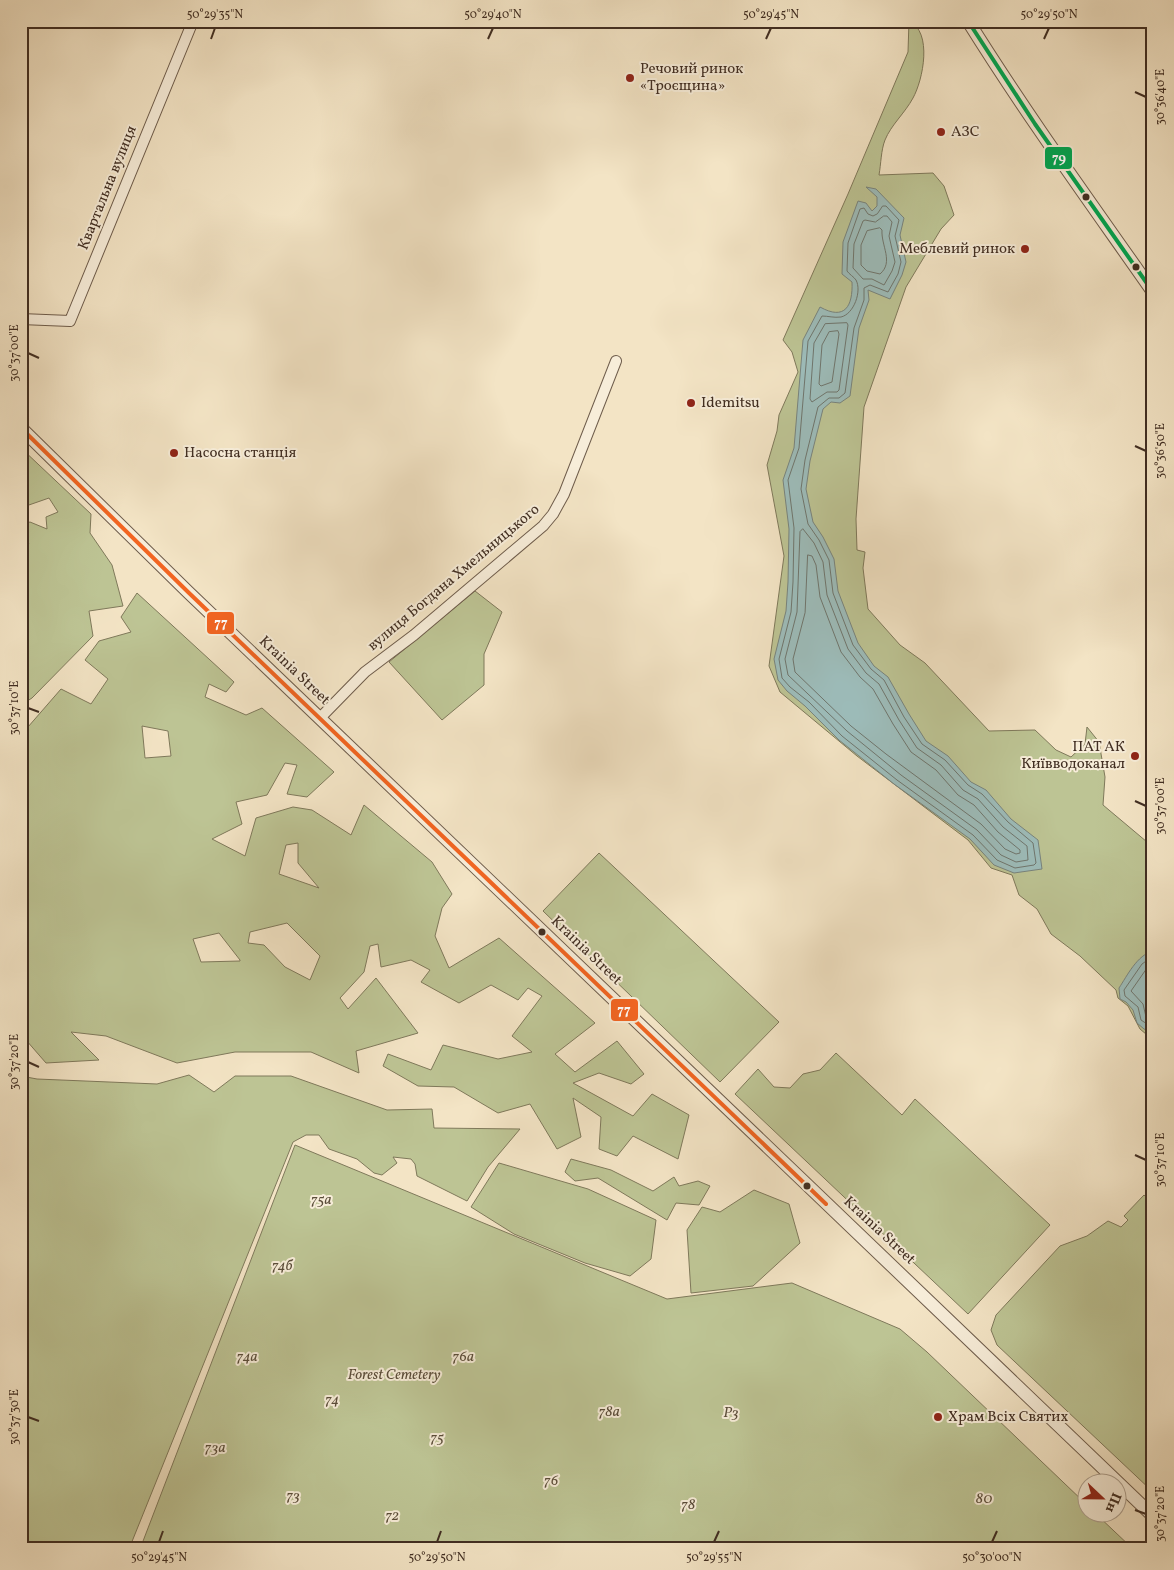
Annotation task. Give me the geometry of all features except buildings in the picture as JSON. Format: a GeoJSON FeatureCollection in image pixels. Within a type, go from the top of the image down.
{"type":"FeatureCollection","features":[{"type":"Feature","properties":{"kind":"street","name":"Квартальна вулиця"},"geometry":{"type":"LineString","coordinates":[[21,319],[70,321],[193,21]]}},
{"type":"Feature","properties":{"kind":"street"},"geometry":{"type":"LineString","coordinates":[[968,21],[1052,150],[1153,292]]}},
{"type":"Feature","properties":{"kind":"street","name":"вулиця Богдана Хмельницького"},"geometry":{"type":"LineString","coordinates":[[320,718],[365,672],[414,635],[543,526],[553,514],[564,494],[616,361]]}},
{"type":"Feature","properties":{"kind":"street","name":"Krainia Street"},"geometry":{"type":"LineString","coordinates":[[21,428],[188,592],[1153,1516]]}},
{"type":"Feature","properties":{"kind":"green space"},"geometry":{"type":"Polygon","coordinates":[[[909,21],[921,35],[923,45],[924,57],[920,80],[913,98],[885,140],[879,175],[933,173],[944,186],[954,215],[941,229],[906,287],[864,407],[856,519],[857,550],[865,552],[863,568],[868,609],[900,645],[925,663],[989,731],[1035,730],[1056,750],[1071,757],[1085,744],[1087,727],[1099,742],[1105,777],[1103,805],[1153,847],[1153,1040],[1140,1029],[1128,1006],[1118,998],[1116,990],[1080,956],[1051,934],[1037,909],[1019,895],[1012,875],[991,868],[968,840],[857,756],[780,692],[769,666],[784,556],[767,465],[777,431],[779,415],[798,372],[792,352],[783,340],[908,52],[909,21]]]}},
{"type":"Feature","properties":{"kind":"green space"},"geometry":{"type":"Polygon","coordinates":[[[21,448],[91,514],[90,533],[112,565],[123,606],[89,611],[93,636],[32,698],[21,705],[21,542],[29,544],[21,533],[21,525],[30,522],[47,529],[46,517],[58,512],[49,498],[26,506],[21,505],[21,448]]]}},
{"type":"Feature","properties":{"kind":"green space"},"geometry":{"type":"Polygon","coordinates":[[[475,591],[502,612],[484,654],[484,685],[442,720],[389,662],[475,591]]]}},
{"type":"Feature","properties":{"kind":"green space"},"geometry":{"type":"Polygon","coordinates":[[[137,593],[234,682],[226,692],[209,684],[205,697],[246,715],[262,708],[334,772],[307,797],[287,794],[297,765],[285,763],[267,795],[236,802],[242,824],[212,839],[245,856],[256,818],[293,807],[312,810],[351,835],[364,805],[432,862],[452,894],[442,908],[435,936],[449,968],[499,938],[595,1023],[555,1054],[575,1072],[617,1041],[644,1074],[631,1084],[599,1073],[573,1083],[633,1116],[652,1094],[689,1115],[678,1159],[633,1136],[617,1156],[599,1149],[601,1117],[573,1098],[581,1137],[557,1149],[530,1104],[498,1113],[454,1087],[418,1086],[383,1066],[388,1054],[431,1070],[443,1045],[498,1059],[532,1052],[512,1036],[542,996],[528,988],[518,1000],[491,985],[459,1003],[421,982],[430,970],[411,960],[381,967],[378,944],[370,946],[364,972],[340,998],[348,1009],[376,978],[418,1033],[356,1051],[359,1073],[311,1052],[235,1052],[177,1063],[106,1036],[71,1032],[99,1060],[46,1063],[26,1040],[21,1040],[21,735],[61,689],[91,704],[108,679],[85,660],[99,641],[131,632],[121,617],[137,593]],[[142,726],[145,758],[171,756],[168,731],[142,726]],[[298,843],[286,845],[279,874],[319,888],[298,863],[298,843]],[[287,923],[250,932],[248,943],[264,945],[285,967],[310,980],[320,956],[287,923]],[[219,933],[193,939],[201,962],[240,961],[219,933]]]}},
{"type":"Feature","properties":{"kind":"green space"},"geometry":{"type":"Polygon","coordinates":[[[599,853],[779,1022],[720,1082],[543,911],[599,853]]]}},
{"type":"Feature","properties":{"kind":"green space"},"geometry":{"type":"Polygon","coordinates":[[[836,1053],[902,1115],[915,1099],[1050,1225],[968,1314],[735,1094],[758,1069],[774,1087],[790,1088],[803,1074],[820,1070],[836,1053]]]}},
{"type":"Feature","properties":{"kind":"green space"},"geometry":{"type":"Polygon","coordinates":[[[189,1075],[214,1092],[235,1076],[291,1076],[387,1110],[432,1109],[434,1128],[520,1129],[488,1167],[467,1201],[417,1176],[415,1164],[411,1159],[393,1157],[397,1163],[382,1175],[374,1173],[357,1159],[329,1149],[319,1135],[306,1135],[293,1142],[129,1549],[21,1549],[21,1076],[37,1079],[157,1084],[189,1075]]]}},
{"type":"Feature","properties":{"kind":"green space","name":"Forest Cemetery"},"geometry":{"type":"Polygon","coordinates":[[[295,1145],[667,1299],[792,1283],[900,1329],[927,1352],[1076,1494],[1076,1522],[1104,1522],[1133,1549],[140,1549],[295,1145]]]}},
{"type":"Feature","properties":{"kind":"green space"},"geometry":{"type":"Polygon","coordinates":[[[571,1159],[611,1170],[653,1191],[674,1177],[679,1186],[698,1181],[710,1186],[699,1205],[676,1203],[667,1220],[598,1178],[575,1181],[565,1172],[571,1159]]]}},
{"type":"Feature","properties":{"kind":"green space"},"geometry":{"type":"Polygon","coordinates":[[[499,1163],[588,1189],[656,1220],[651,1259],[630,1276],[585,1263],[514,1234],[471,1207],[499,1163]]]}},
{"type":"Feature","properties":{"kind":"green space"},"geometry":{"type":"Polygon","coordinates":[[[754,1190],[789,1204],[800,1243],[753,1286],[691,1293],[687,1230],[702,1207],[720,1212],[754,1190]]]}},
{"type":"Feature","properties":{"kind":"green space"},"geometry":{"type":"Polygon","coordinates":[[[1144,1195],[1153,1203],[1153,1492],[997,1345],[991,1330],[996,1315],[1060,1246],[1087,1236],[1108,1221],[1121,1227],[1128,1220],[1124,1216],[1144,1195]]]}},
{"type":"Feature","properties":{"kind":"water"},"geometry":{"type":"Polygon","coordinates":[[[866,187],[876,189],[904,218],[900,235],[906,262],[890,299],[868,290],[869,300],[859,328],[850,396],[840,403],[831,402],[823,409],[810,461],[806,489],[813,522],[834,559],[838,591],[858,643],[874,666],[888,677],[926,741],[948,756],[971,782],[986,790],[1011,819],[1038,840],[1042,869],[1014,873],[994,865],[970,839],[894,784],[839,740],[787,691],[778,680],[774,659],[786,611],[788,582],[789,529],[783,480],[794,448],[803,340],[820,307],[829,311],[841,312],[849,304],[852,282],[842,274],[843,242],[858,201],[866,203],[872,211],[877,206],[877,197],[866,187]]]}},
{"type":"Feature","properties":{"kind":"water"},"geometry":{"type":"Polygon","coordinates":[[[1153,951],[1153,1033],[1137,1023],[1133,1010],[1126,1002],[1120,999],[1119,988],[1137,961],[1153,951]]]}},
{"type":"Feature","properties":{"kind":"transit line","name":"79"},"geometry":{"type":"LineString","coordinates":[[968,21],[1035,124],[1153,292]]}},
{"type":"Feature","properties":{"kind":"transit line","name":"77"},"geometry":{"type":"LineString","coordinates":[[21,428],[188,592],[826,1204]]}},
{"type":"Feature","properties":{"kind":"place","name":"Речовий ринок «Троєщина»"},"geometry":{"type":"Point","coordinates":[630,78]}},
{"type":"Feature","properties":{"kind":"place","name":"АЗС"},"geometry":{"type":"Point","coordinates":[941,132]}},
{"type":"Feature","properties":{"kind":"place","name":"Меблевий ринок"},"geometry":{"type":"Point","coordinates":[1025,249]}},
{"type":"Feature","properties":{"kind":"place","name":"Idemitsu"},"geometry":{"type":"Point","coordinates":[691,403]}},
{"type":"Feature","properties":{"kind":"place","name":"Насосна станція"},"geometry":{"type":"Point","coordinates":[174,453]}},
{"type":"Feature","properties":{"kind":"place","name":"ПАТ АК Київводоканал"},"geometry":{"type":"Point","coordinates":[1135,756]}},
{"type":"Feature","properties":{"kind":"place","name":"Храм Всіх Святих"},"geometry":{"type":"Point","coordinates":[938,1417]}},
{"type":"Feature","properties":{"kind":"park label","name":"75а"},"geometry":{"type":"Point","coordinates":[321,1200]}},
{"type":"Feature","properties":{"kind":"park label","name":"74б"},"geometry":{"type":"Point","coordinates":[282,1266]}},
{"type":"Feature","properties":{"kind":"park label","name":"74а"},"geometry":{"type":"Point","coordinates":[247,1357]}},
{"type":"Feature","properties":{"kind":"park label","name":"76а"},"geometry":{"type":"Point","coordinates":[463,1357]}},
{"type":"Feature","properties":{"kind":"park label","name":"74"},"geometry":{"type":"Point","coordinates":[332,1400]}},
{"type":"Feature","properties":{"kind":"park label","name":"78а"},"geometry":{"type":"Point","coordinates":[609,1412]}},
{"type":"Feature","properties":{"kind":"park label","name":"Р3"},"geometry":{"type":"Point","coordinates":[731,1413]}},
{"type":"Feature","properties":{"kind":"park label","name":"75"},"geometry":{"type":"Point","coordinates":[437,1438]}},
{"type":"Feature","properties":{"kind":"park label","name":"73а"},"geometry":{"type":"Point","coordinates":[215,1448]}},
{"type":"Feature","properties":{"kind":"park label","name":"76"},"geometry":{"type":"Point","coordinates":[551,1481]}},
{"type":"Feature","properties":{"kind":"park label","name":"73"},"geometry":{"type":"Point","coordinates":[293,1496]}},
{"type":"Feature","properties":{"kind":"park label","name":"80"},"geometry":{"type":"Point","coordinates":[984,1499]}},
{"type":"Feature","properties":{"kind":"park label","name":"78"},"geometry":{"type":"Point","coordinates":[688,1505]}},
{"type":"Feature","properties":{"kind":"park label","name":"72"},"geometry":{"type":"Point","coordinates":[392,1516]}}]}
